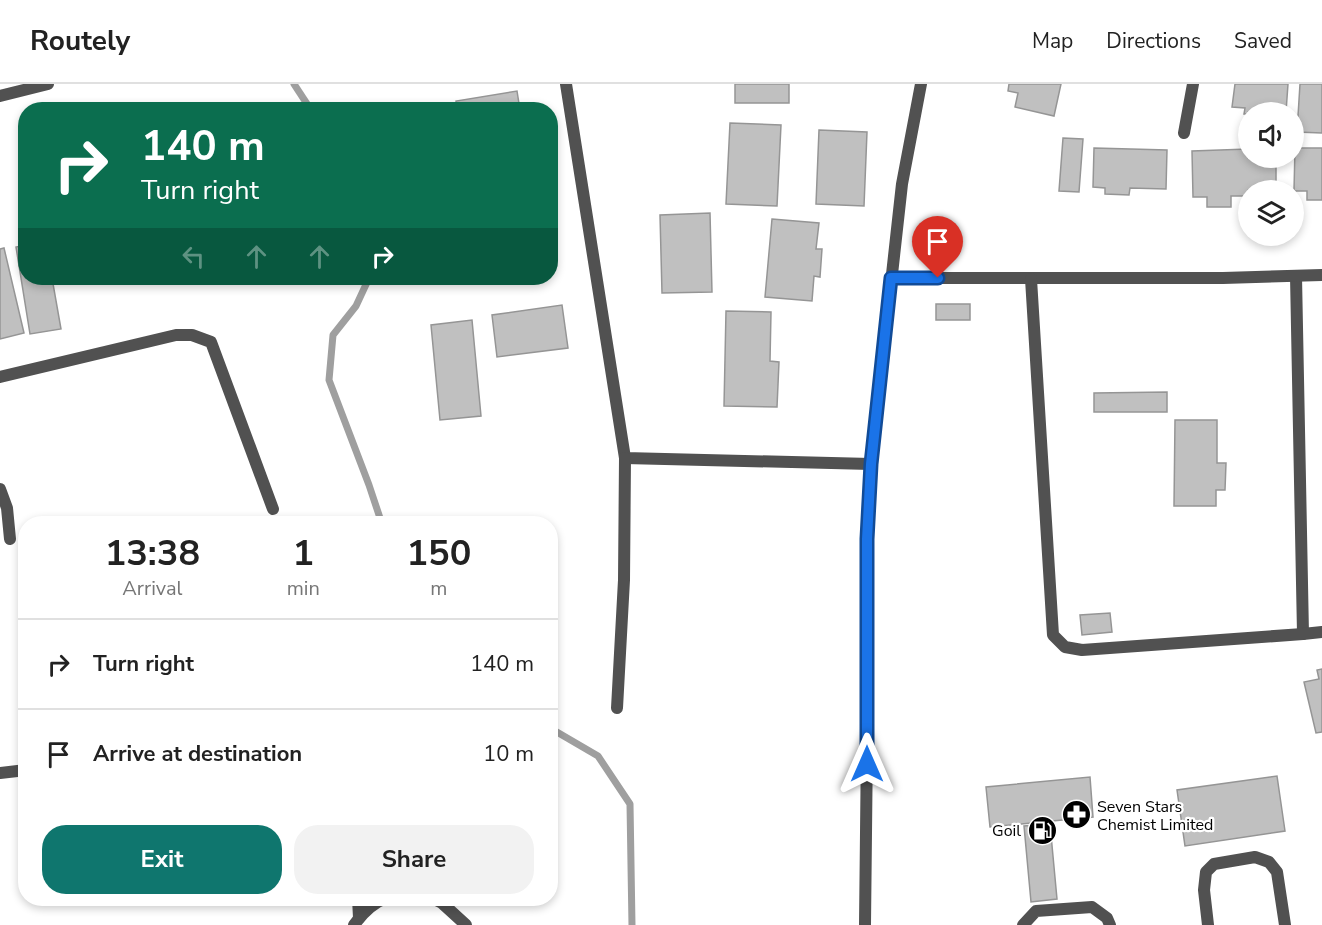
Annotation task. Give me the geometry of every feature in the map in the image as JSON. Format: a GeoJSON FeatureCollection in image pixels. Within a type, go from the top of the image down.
{"type":"FeatureCollection","features":[{"type":"Feature","properties":{"kind":"street"},"geometry":{"type":"LineString","coordinates":[[0,96],[48,84]]}},
{"type":"Feature","properties":{"kind":"street"},"geometry":{"type":"LineString","coordinates":[[566,84],[625,458],[624,580],[617,708]]}},
{"type":"Feature","properties":{"kind":"street"},"geometry":{"type":"LineString","coordinates":[[865,925],[867,539],[871,464],[902,184],[921,84]]}},
{"type":"Feature","properties":{"kind":"street"},"geometry":{"type":"LineString","coordinates":[[1184,133],[1193,84]]}},
{"type":"Feature","properties":{"kind":"street"},"geometry":{"type":"LineString","coordinates":[[891,278],[1223,278],[1322,275]]}},
{"type":"Feature","properties":{"kind":"street"},"geometry":{"type":"LineString","coordinates":[[1296,276],[1303,634]]}},
{"type":"Feature","properties":{"kind":"street"},"geometry":{"type":"LineString","coordinates":[[1031,279],[1053,635],[1065,647],[1082,650],[1322,632]]}},
{"type":"Feature","properties":{"kind":"street"},"geometry":{"type":"LineString","coordinates":[[0,376],[176,335],[192,335],[211,342],[273,509]]}},
{"type":"Feature","properties":{"kind":"street"},"geometry":{"type":"LineString","coordinates":[[625,458],[871,464]]}},
{"type":"Feature","properties":{"kind":"street"},"geometry":{"type":"LineString","coordinates":[[0,489],[7,507],[10,539]]}},
{"type":"Feature","properties":{"kind":"street"},"geometry":{"type":"LineString","coordinates":[[0,773],[18,771]]}},
{"type":"Feature","properties":{"kind":"street"},"geometry":{"type":"LineString","coordinates":[[1208,925],[1204,890],[1206,872],[1214,864],[1255,857],[1269,862],[1277,873],[1285,925]]}},
{"type":"Feature","properties":{"kind":"street"},"geometry":{"type":"LineString","coordinates":[[357,921],[358,906]]}},
{"type":"Feature","properties":{"kind":"street"},"geometry":{"type":"LineString","coordinates":[[357,921],[374,906]]}},
{"type":"Feature","properties":{"kind":"street"},"geometry":{"type":"LineString","coordinates":[[445,906],[466,925]]}},
{"type":"Feature","properties":{"kind":"street"},"geometry":{"type":"LineString","coordinates":[[1023,925],[1036,911],[1092,907],[1107,918],[1110,925]]}},
{"type":"Feature","properties":{"kind":"building"},"geometry":{"type":"Polygon","coordinates":[[[735,84],[789,84],[789,103],[735,103],[735,84]]]}},
{"type":"Feature","properties":{"kind":"building"},"geometry":{"type":"Polygon","coordinates":[[[1009,84],[1061,84],[1054,116],[1015,107],[1018,93],[1008,91],[1009,84]]]}},
{"type":"Feature","properties":{"kind":"building"},"geometry":{"type":"Polygon","coordinates":[[[1235,84],[1288,84],[1287,102],[1238,102],[1238,107],[1232,107],[1235,84]]]}},
{"type":"Feature","properties":{"kind":"building"},"geometry":{"type":"Polygon","coordinates":[[[1300,84],[1322,84],[1322,133],[1304,132],[1304,102],[1299,102],[1300,84]]]}},
{"type":"Feature","properties":{"kind":"building"},"geometry":{"type":"Polygon","coordinates":[[[517,91],[519,102],[456,102],[517,91]]]}},
{"type":"Feature","properties":{"kind":"building"},"geometry":{"type":"Polygon","coordinates":[[[730,123],[781,125],[777,206],[726,204],[730,123]]]}},
{"type":"Feature","properties":{"kind":"building"},"geometry":{"type":"Polygon","coordinates":[[[819,130],[867,132],[864,206],[816,204],[819,130]]]}},
{"type":"Feature","properties":{"kind":"building"},"geometry":{"type":"Polygon","coordinates":[[[1063,138],[1083,139],[1079,192],[1059,191],[1063,138]]]}},
{"type":"Feature","properties":{"kind":"building"},"geometry":{"type":"Polygon","coordinates":[[[1094,148],[1167,150],[1166,189],[1130,188],[1129,195],[1105,194],[1105,188],[1093,187],[1094,148]]]}},
{"type":"Feature","properties":{"kind":"building"},"geometry":{"type":"Polygon","coordinates":[[[1304,148],[1322,148],[1322,200],[1307,200],[1304,180],[1294,180],[1295,168],[1304,168],[1304,148]]]}},
{"type":"Feature","properties":{"kind":"building"},"geometry":{"type":"Polygon","coordinates":[[[1238,149],[1238,168],[1276,168],[1276,180],[1238,180],[1238,196],[1231,196],[1231,207],[1207,207],[1207,197],[1193,197],[1192,151],[1238,149]]]}},
{"type":"Feature","properties":{"kind":"building"},"geometry":{"type":"Polygon","coordinates":[[[710,213],[712,292],[662,293],[660,215],[710,213]]]}},
{"type":"Feature","properties":{"kind":"building"},"geometry":{"type":"Polygon","coordinates":[[[772,219],[819,223],[816,249],[822,249],[820,277],[814,276],[812,301],[765,297],[772,219]]]}},
{"type":"Feature","properties":{"kind":"building"},"geometry":{"type":"Polygon","coordinates":[[[4,248],[24,333],[0,339],[0,249],[4,248]]]}},
{"type":"Feature","properties":{"kind":"building"},"geometry":{"type":"Polygon","coordinates":[[[22,285],[53,285],[61,329],[30,334],[22,285]]]}},
{"type":"Feature","properties":{"kind":"building"},"geometry":{"type":"Polygon","coordinates":[[[936,304],[970,304],[970,320],[936,320],[936,304]]]}},
{"type":"Feature","properties":{"kind":"building"},"geometry":{"type":"Polygon","coordinates":[[[562,305],[568,348],[497,357],[492,315],[562,305]]]}},
{"type":"Feature","properties":{"kind":"building"},"geometry":{"type":"Polygon","coordinates":[[[726,311],[771,312],[770,361],[779,362],[777,407],[724,406],[726,311]]]}},
{"type":"Feature","properties":{"kind":"building"},"geometry":{"type":"Polygon","coordinates":[[[472,320],[481,416],[440,420],[431,325],[472,320]]]}},
{"type":"Feature","properties":{"kind":"building"},"geometry":{"type":"Polygon","coordinates":[[[1167,392],[1167,412],[1094,412],[1094,393],[1167,392]]]}},
{"type":"Feature","properties":{"kind":"building"},"geometry":{"type":"Polygon","coordinates":[[[1175,420],[1217,420],[1217,463],[1226,463],[1225,490],[1216,490],[1216,506],[1174,506],[1175,420]]]}},
{"type":"Feature","properties":{"kind":"building"},"geometry":{"type":"Polygon","coordinates":[[[1110,613],[1112,632],[1082,635],[1080,615],[1110,613]]]}},
{"type":"Feature","properties":{"kind":"building"},"geometry":{"type":"Polygon","coordinates":[[[1322,669],[1322,732],[1316,733],[1304,682],[1319,679],[1317,670],[1322,669]]]}},
{"type":"Feature","properties":{"kind":"building"},"geometry":{"type":"Polygon","coordinates":[[[1277,776],[1285,831],[1185,846],[1177,790],[1277,776]]]}},
{"type":"Feature","properties":{"kind":"building"},"geometry":{"type":"Polygon","coordinates":[[[1090,777],[1093,817],[990,827],[986,787],[1090,777]]]}},
{"type":"Feature","properties":{"kind":"building"},"geometry":{"type":"Polygon","coordinates":[[[1050,824],[1057,899],[1031,902],[1024,826],[1050,824]]]}},
{"type":"Feature","properties":{"kind":"waterway"},"geometry":{"type":"LineString","coordinates":[[294,84],[306,102]]}},
{"type":"Feature","properties":{"kind":"waterway"},"geometry":{"type":"LineString","coordinates":[[366,285],[356,306],[333,335],[329,380],[379,516]]}},
{"type":"Feature","properties":{"kind":"waterway"},"geometry":{"type":"LineString","coordinates":[[558,733],[598,756],[630,804],[632,925]]}},
{"type":"Feature","properties":{"kind":"place","name":"Seven Stars Chemist Limited"},"geometry":{"type":"Point","coordinates":[1076,815]}},
{"type":"Feature","properties":{"kind":"place","name":"Goil"},"geometry":{"type":"Point","coordinates":[1042,830]}},
{"type":"Feature","properties":{"kind":"route"},"geometry":{"type":"LineString","coordinates":[[867,764],[867,539],[871,464],[891,278],[938,278]]}}]}
